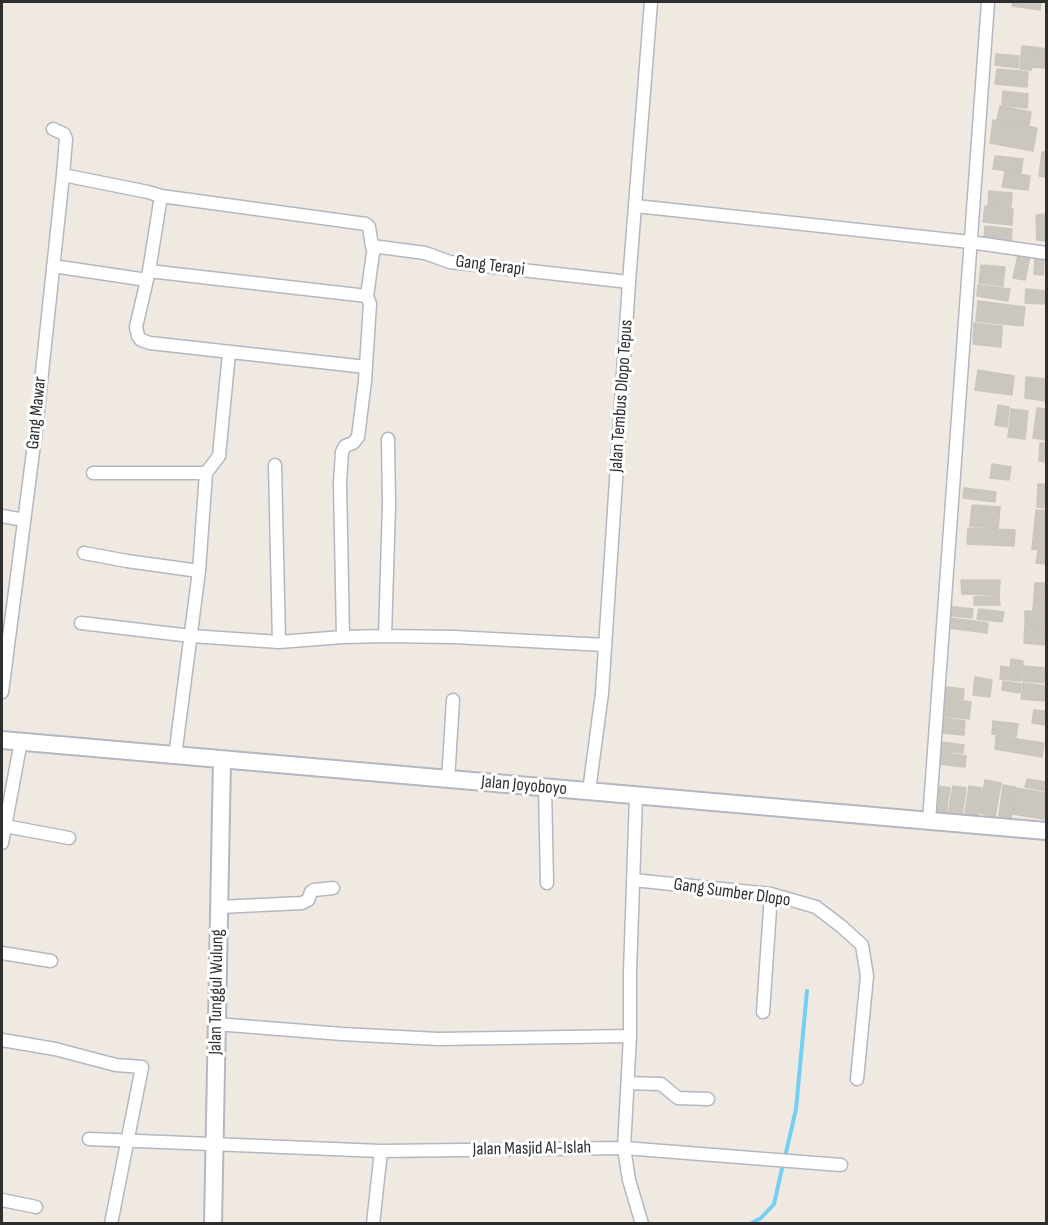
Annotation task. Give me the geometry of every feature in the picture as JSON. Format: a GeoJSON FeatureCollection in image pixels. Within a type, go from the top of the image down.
{"type":"FeatureCollection","features":[{"type":"Feature","properties":{"kind":"main road","name":"Jalan Joyoboyo"},"geometry":{"type":"LineString","coordinates":[[2,740],[1047,831]]}},
{"type":"Feature","properties":{"kind":"main road","name":"Jalan Tunggul Wulung"},"geometry":{"type":"LineString","coordinates":[[213,1224],[222,760]]}},
{"type":"Feature","properties":{"kind":"street","name":"Jalan Tembus Dlopo Tepus"},"geometry":{"type":"LineString","coordinates":[[589,791],[602,693],[629,282],[651,2]]}},
{"type":"Feature","properties":{"kind":"street"},"geometry":{"type":"LineString","coordinates":[[929,821],[988,2]]}},
{"type":"Feature","properties":{"kind":"street","name":"Gang Mawar"},"geometry":{"type":"LineString","coordinates":[[2,692],[36,429],[63,174],[59,131]]}},
{"type":"Feature","properties":{"kind":"street"},"geometry":{"type":"LineString","coordinates":[[63,174],[161,196],[366,224],[369,227],[370,242],[374,246],[367,296],[370,304],[366,367],[358,437],[354,443],[345,446],[342,452],[340,483],[343,637]]}},
{"type":"Feature","properties":{"kind":"street"},"geometry":{"type":"LineString","coordinates":[[161,196],[148,275],[136,327],[141,340],[150,343],[366,367]]}},
{"type":"Feature","properties":{"kind":"street"},"geometry":{"type":"LineString","coordinates":[[636,206],[970,242],[1047,253]]}},
{"type":"Feature","properties":{"kind":"street","name":"Gang Terapi"},"geometry":{"type":"LineString","coordinates":[[374,246],[425,253],[450,262],[629,282]]}},
{"type":"Feature","properties":{"kind":"street"},"geometry":{"type":"LineString","coordinates":[[53,266],[367,296]]}},
{"type":"Feature","properties":{"kind":"street"},"geometry":{"type":"LineString","coordinates":[[175,756],[199,571],[206,473],[219,456],[229,352]]}},
{"type":"Feature","properties":{"kind":"street"},"geometry":{"type":"LineString","coordinates":[[385,636],[388,439]]}},
{"type":"Feature","properties":{"kind":"street"},"geometry":{"type":"LineString","coordinates":[[275,465],[279,642]]}},
{"type":"Feature","properties":{"kind":"street"},"geometry":{"type":"LineString","coordinates":[[93,473],[206,473]]}},
{"type":"Feature","properties":{"kind":"street"},"geometry":{"type":"LineString","coordinates":[[2,516],[24,520]]}},
{"type":"Feature","properties":{"kind":"street"},"geometry":{"type":"LineString","coordinates":[[84,553],[199,571]]}},
{"type":"Feature","properties":{"kind":"street"},"geometry":{"type":"LineString","coordinates":[[81,623],[191,636],[279,642],[385,636],[454,637],[605,645]]}},
{"type":"Feature","properties":{"kind":"street"},"geometry":{"type":"LineString","coordinates":[[448,780],[453,700]]}},
{"type":"Feature","properties":{"kind":"street"},"geometry":{"type":"LineString","coordinates":[[2,843],[21,741]]}},
{"type":"Feature","properties":{"kind":"street"},"geometry":{"type":"LineString","coordinates":[[545,787],[547,883]]}},
{"type":"Feature","properties":{"kind":"street"},"geometry":{"type":"LineString","coordinates":[[636,796],[630,1036],[624,1148],[629,1180],[642,1224]]}},
{"type":"Feature","properties":{"kind":"street"},"geometry":{"type":"LineString","coordinates":[[4,826],[69,838]]}},
{"type":"Feature","properties":{"kind":"street","name":"Gang Sumber Dlopo"},"geometry":{"type":"LineString","coordinates":[[633,880],[771,894],[816,907],[841,926],[862,945],[867,975],[857,1079]]}},
{"type":"Feature","properties":{"kind":"street"},"geometry":{"type":"LineString","coordinates":[[219,907],[302,903],[308,900],[314,890],[333,888]]}},
{"type":"Feature","properties":{"kind":"street"},"geometry":{"type":"LineString","coordinates":[[763,1012],[771,894]]}},
{"type":"Feature","properties":{"kind":"street"},"geometry":{"type":"LineString","coordinates":[[2,953],[51,961]]}},
{"type":"Feature","properties":{"kind":"street"},"geometry":{"type":"LineString","coordinates":[[216,1024],[438,1039],[630,1036]]}},
{"type":"Feature","properties":{"kind":"street"},"geometry":{"type":"LineString","coordinates":[[2,1040],[55,1049],[116,1065],[142,1067],[111,1224]]}},
{"type":"Feature","properties":{"kind":"street"},"geometry":{"type":"LineString","coordinates":[[628,1083],[661,1084],[678,1098],[708,1099]]}},
{"type":"Feature","properties":{"kind":"street","name":"Jalan Masjid Al-Islah"},"geometry":{"type":"LineString","coordinates":[[89,1139],[381,1151],[624,1148],[841,1165]]}},
{"type":"Feature","properties":{"kind":"street"},"geometry":{"type":"LineString","coordinates":[[373,1224],[381,1151]]}},
{"type":"Feature","properties":{"kind":"street"},"geometry":{"type":"LineString","coordinates":[[2,1200],[36,1207]]}},
{"type":"Feature","properties":{"kind":"building"},"geometry":{"type":"Polygon","coordinates":[[[1013,2],[1041,2],[1040,10],[1012,6],[1013,2]]]}},
{"type":"Feature","properties":{"kind":"building"},"geometry":{"type":"Polygon","coordinates":[[[1022,46],[1033,47],[1031,70],[1020,69],[1022,46]]]}},
{"type":"Feature","properties":{"kind":"building"},"geometry":{"type":"Polygon","coordinates":[[[1034,47],[1046,49],[1044,68],[1032,67],[1034,47]]]}},
{"type":"Feature","properties":{"kind":"building"},"geometry":{"type":"Polygon","coordinates":[[[996,54],[1019,56],[1018,68],[995,65],[996,54]]]}},
{"type":"Feature","properties":{"kind":"building"},"geometry":{"type":"Polygon","coordinates":[[[997,69],[1028,72],[1027,87],[995,84],[997,69]]]}},
{"type":"Feature","properties":{"kind":"building"},"geometry":{"type":"Polygon","coordinates":[[[1003,91],[1028,94],[1027,108],[1002,105],[1003,91]]]}},
{"type":"Feature","properties":{"kind":"building"},"geometry":{"type":"Polygon","coordinates":[[[1000,106],[1031,112],[1029,125],[997,120],[1000,106]]]}},
{"type":"Feature","properties":{"kind":"building"},"geometry":{"type":"Polygon","coordinates":[[[993,120],[1037,128],[1033,151],[990,143],[993,120]]]}},
{"type":"Feature","properties":{"kind":"building"},"geometry":{"type":"Polygon","coordinates":[[[1042,152],[1046,152],[1046,177],[1039,176],[1042,152]]]}},
{"type":"Feature","properties":{"kind":"building"},"geometry":{"type":"Polygon","coordinates":[[[995,156],[1023,159],[1021,173],[993,169],[995,156]]]}},
{"type":"Feature","properties":{"kind":"building"},"geometry":{"type":"Polygon","coordinates":[[[1005,172],[1030,176],[1028,190],[1002,187],[1005,172]]]}},
{"type":"Feature","properties":{"kind":"building"},"geometry":{"type":"Polygon","coordinates":[[[989,191],[1012,193],[1011,207],[988,205],[989,191]]]}},
{"type":"Feature","properties":{"kind":"building"},"geometry":{"type":"Polygon","coordinates":[[[985,206],[1013,209],[1012,225],[983,222],[985,206]]]}},
{"type":"Feature","properties":{"kind":"building"},"geometry":{"type":"Polygon","coordinates":[[[1046,214],[1046,241],[1037,240],[1036,215],[1046,214]]]}},
{"type":"Feature","properties":{"kind":"building"},"geometry":{"type":"Polygon","coordinates":[[[985,226],[1012,229],[1011,244],[984,241],[985,226]]]}},
{"type":"Feature","properties":{"kind":"building"},"geometry":{"type":"Polygon","coordinates":[[[1018,255],[1030,257],[1025,280],[1013,278],[1018,255]]]}},
{"type":"Feature","properties":{"kind":"building"},"geometry":{"type":"Polygon","coordinates":[[[1035,259],[1044,260],[1043,275],[1034,274],[1035,259]]]}},
{"type":"Feature","properties":{"kind":"building"},"geometry":{"type":"Polygon","coordinates":[[[981,265],[1005,267],[1003,286],[979,283],[981,265]]]}},
{"type":"Feature","properties":{"kind":"building"},"geometry":{"type":"Polygon","coordinates":[[[978,285],[1010,289],[1008,301],[977,296],[978,285]]]}},
{"type":"Feature","properties":{"kind":"building"},"geometry":{"type":"Polygon","coordinates":[[[1026,289],[1046,291],[1046,304],[1025,303],[1026,289]]]}},
{"type":"Feature","properties":{"kind":"building"},"geometry":{"type":"Polygon","coordinates":[[[978,301],[1025,307],[1023,326],[976,321],[978,301]]]}},
{"type":"Feature","properties":{"kind":"building"},"geometry":{"type":"Polygon","coordinates":[[[974,323],[1002,326],[1001,347],[973,344],[974,323]]]}},
{"type":"Feature","properties":{"kind":"building"},"geometry":{"type":"Polygon","coordinates":[[[978,370],[1014,376],[1012,395],[975,390],[978,370]]]}},
{"type":"Feature","properties":{"kind":"building"},"geometry":{"type":"Polygon","coordinates":[[[1026,377],[1046,379],[1046,401],[1025,398],[1026,377]]]}},
{"type":"Feature","properties":{"kind":"building"},"geometry":{"type":"Polygon","coordinates":[[[998,405],[1009,407],[1007,427],[995,425],[998,405]]]}},
{"type":"Feature","properties":{"kind":"building"},"geometry":{"type":"Polygon","coordinates":[[[1037,408],[1046,409],[1046,440],[1033,438],[1037,408]]]}},
{"type":"Feature","properties":{"kind":"building"},"geometry":{"type":"Polygon","coordinates":[[[1011,409],[1028,411],[1025,439],[1008,437],[1011,409]]]}},
{"type":"Feature","properties":{"kind":"building"},"geometry":{"type":"Polygon","coordinates":[[[1040,443],[1046,443],[1046,462],[1039,461],[1040,443]]]}},
{"type":"Feature","properties":{"kind":"building"},"geometry":{"type":"Polygon","coordinates":[[[992,464],[1011,467],[1009,480],[990,478],[992,464]]]}},
{"type":"Feature","properties":{"kind":"building"},"geometry":{"type":"Polygon","coordinates":[[[1038,484],[1046,484],[1046,508],[1037,507],[1038,484]]]}},
{"type":"Feature","properties":{"kind":"building"},"geometry":{"type":"Polygon","coordinates":[[[964,488],[996,492],[995,502],[963,498],[964,488]]]}},
{"type":"Feature","properties":{"kind":"building"},"geometry":{"type":"Polygon","coordinates":[[[972,505],[1000,507],[998,528],[970,526],[972,505]]]}},
{"type":"Feature","properties":{"kind":"building"},"geometry":{"type":"Polygon","coordinates":[[[1036,510],[1046,511],[1046,551],[1032,549],[1036,510]]]}},
{"type":"Feature","properties":{"kind":"building"},"geometry":{"type":"Polygon","coordinates":[[[968,528],[1015,530],[1014,546],[967,544],[968,528]]]}},
{"type":"Feature","properties":{"kind":"building"},"geometry":{"type":"Polygon","coordinates":[[[1038,551],[1046,552],[1046,564],[1036,563],[1038,551]]]}},
{"type":"Feature","properties":{"kind":"building"},"geometry":{"type":"Polygon","coordinates":[[[961,580],[1000,580],[999,595],[962,594],[961,580]]]}},
{"type":"Feature","properties":{"kind":"building"},"geometry":{"type":"Polygon","coordinates":[[[1035,583],[1046,583],[1046,598],[1034,598],[1035,583]]]}},
{"type":"Feature","properties":{"kind":"building"},"geometry":{"type":"Polygon","coordinates":[[[999,596],[1000,605],[974,605],[974,597],[999,596]]]}},
{"type":"Feature","properties":{"kind":"building"},"geometry":{"type":"Polygon","coordinates":[[[1034,598],[1046,600],[1046,611],[1033,610],[1034,598]]]}},
{"type":"Feature","properties":{"kind":"building"},"geometry":{"type":"Polygon","coordinates":[[[946,606],[973,609],[972,618],[945,615],[946,606]]]}},
{"type":"Feature","properties":{"kind":"building"},"geometry":{"type":"Polygon","coordinates":[[[979,609],[1004,612],[1002,622],[977,619],[979,609]]]}},
{"type":"Feature","properties":{"kind":"building"},"geometry":{"type":"Polygon","coordinates":[[[1025,611],[1046,612],[1046,625],[1025,624],[1025,611]]]}},
{"type":"Feature","properties":{"kind":"building"},"geometry":{"type":"Polygon","coordinates":[[[950,618],[988,623],[987,633],[949,628],[950,618]]]}},
{"type":"Feature","properties":{"kind":"building"},"geometry":{"type":"Polygon","coordinates":[[[1025,625],[1046,627],[1046,645],[1024,643],[1025,625]]]}},
{"type":"Feature","properties":{"kind":"building"},"geometry":{"type":"Polygon","coordinates":[[[1011,659],[1023,661],[1021,681],[1000,679],[1001,666],[1010,668],[1011,659]]]}},
{"type":"Feature","properties":{"kind":"building"},"geometry":{"type":"Polygon","coordinates":[[[1024,666],[1046,668],[1046,683],[1023,681],[1024,666]]]}},
{"type":"Feature","properties":{"kind":"building"},"geometry":{"type":"Polygon","coordinates":[[[975,677],[992,680],[990,697],[973,695],[975,677]]]}},
{"type":"Feature","properties":{"kind":"building"},"geometry":{"type":"Polygon","coordinates":[[[1003,681],[1021,684],[1020,693],[1002,690],[1003,681]]]}},
{"type":"Feature","properties":{"kind":"building"},"geometry":{"type":"Polygon","coordinates":[[[1023,683],[1046,686],[1045,701],[1021,699],[1023,683]]]}},
{"type":"Feature","properties":{"kind":"building"},"geometry":{"type":"Polygon","coordinates":[[[946,687],[964,689],[963,699],[945,697],[946,687]]]}},
{"type":"Feature","properties":{"kind":"building"},"geometry":{"type":"Polygon","coordinates":[[[943,698],[971,702],[969,719],[941,716],[943,698]]]}},
{"type":"Feature","properties":{"kind":"building"},"geometry":{"type":"Polygon","coordinates":[[[1034,710],[1046,711],[1046,725],[1032,723],[1034,710]]]}},
{"type":"Feature","properties":{"kind":"building"},"geometry":{"type":"Polygon","coordinates":[[[944,718],[965,721],[964,735],[942,733],[944,718]]]}},
{"type":"Feature","properties":{"kind":"building"},"geometry":{"type":"Polygon","coordinates":[[[993,721],[1018,724],[1016,737],[992,734],[993,721]]]}},
{"type":"Feature","properties":{"kind":"building"},"geometry":{"type":"Polygon","coordinates":[[[996,736],[1044,743],[1042,757],[995,749],[996,736]]]}},
{"type":"Feature","properties":{"kind":"building"},"geometry":{"type":"Polygon","coordinates":[[[942,742],[964,745],[963,753],[942,751],[942,742]]]}},
{"type":"Feature","properties":{"kind":"building"},"geometry":{"type":"Polygon","coordinates":[[[940,752],[966,756],[965,767],[939,764],[940,752]]]}},
{"type":"Feature","properties":{"kind":"building"},"geometry":{"type":"Polygon","coordinates":[[[1027,779],[1046,782],[1046,791],[1025,787],[1027,779]]]}},
{"type":"Feature","properties":{"kind":"building"},"geometry":{"type":"Polygon","coordinates":[[[985,780],[1001,783],[995,817],[980,813],[985,780]]]}},
{"type":"Feature","properties":{"kind":"building"},"geometry":{"type":"Polygon","coordinates":[[[1003,785],[1015,787],[1011,818],[999,816],[1003,785]]]}},
{"type":"Feature","properties":{"kind":"building"},"geometry":{"type":"Polygon","coordinates":[[[938,786],[950,788],[946,813],[934,811],[938,786]]]}},
{"type":"Feature","properties":{"kind":"building"},"geometry":{"type":"Polygon","coordinates":[[[953,786],[966,788],[962,817],[948,814],[953,786]]]}},
{"type":"Feature","properties":{"kind":"building"},"geometry":{"type":"Polygon","coordinates":[[[969,786],[982,788],[978,817],[965,814],[969,786]]]}},
{"type":"Feature","properties":{"kind":"building"},"geometry":{"type":"Polygon","coordinates":[[[1016,788],[1046,793],[1044,819],[1013,814],[1016,788]]]}},
{"type":"Feature","properties":{"kind":"waterway"},"geometry":{"type":"LineString","coordinates":[[785,1157],[796,1109],[807,991]]}},
{"type":"Feature","properties":{"kind":"waterway"},"geometry":{"type":"LineString","coordinates":[[750,1224],[761,1218],[774,1204],[783,1164]]}}]}
